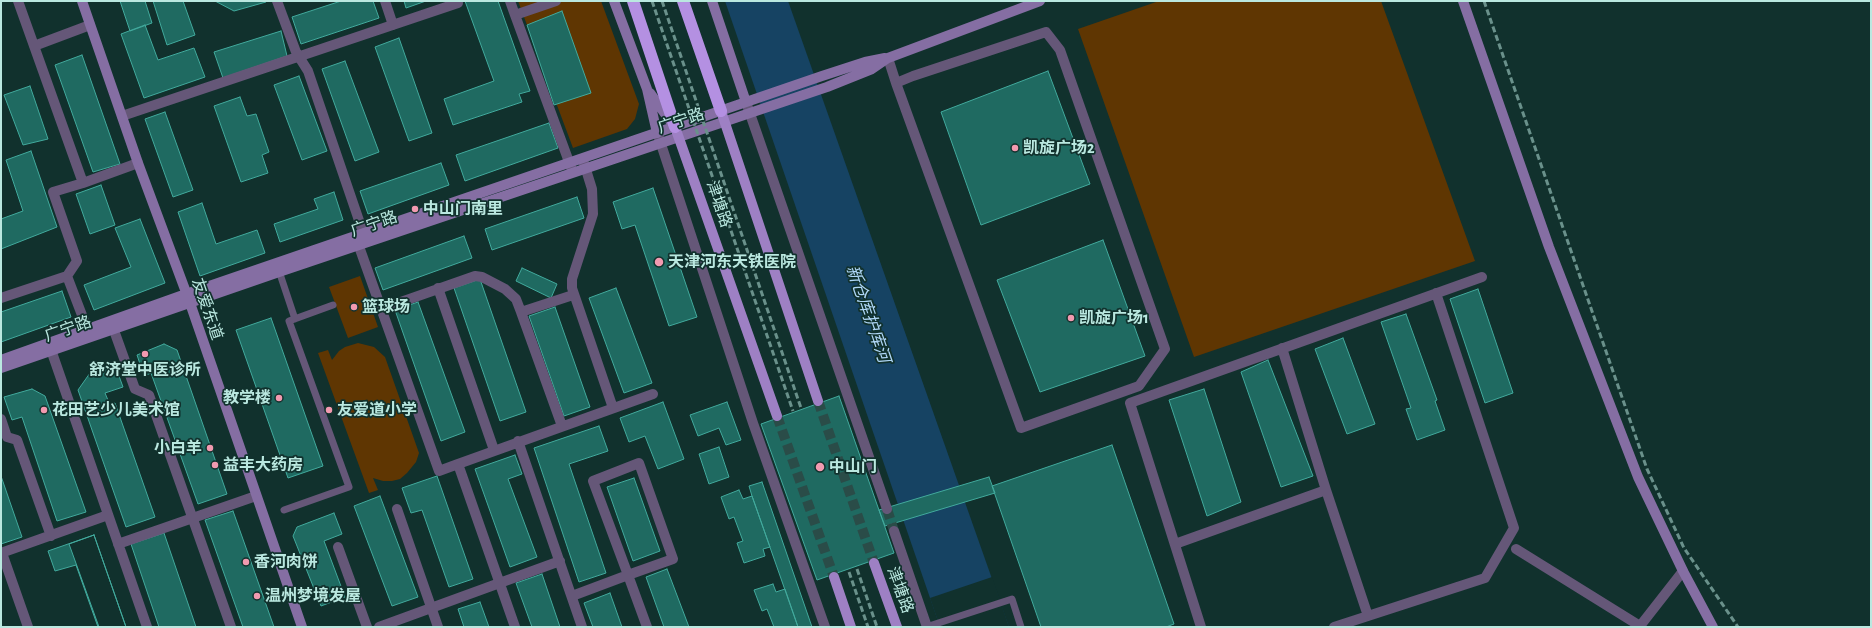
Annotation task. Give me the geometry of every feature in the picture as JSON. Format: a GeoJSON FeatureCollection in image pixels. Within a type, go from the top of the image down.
{"type":"FeatureCollection","features":[{"type":"Feature","properties":{"kind":"highway","name":"津塘路"},"geometry":{"type":"LineString","coordinates":[[633,1],[677,132]]}},
{"type":"Feature","properties":{"kind":"highway","name":"津塘路"},"geometry":{"type":"LineString","coordinates":[[683,1],[723,117]]}},
{"type":"Feature","properties":{"kind":"main road","name":"津塘路"},"geometry":{"type":"LineString","coordinates":[[723,117],[818,401]]}},
{"type":"Feature","properties":{"kind":"main road","name":"津塘路"},"geometry":{"type":"LineString","coordinates":[[677,132],[777,416]]}},
{"type":"Feature","properties":{"kind":"main road","name":"津塘路"},"geometry":{"type":"LineString","coordinates":[[874,563],[897,627]]}},
{"type":"Feature","properties":{"kind":"main road"},"geometry":{"type":"LineString","coordinates":[[834,577],[851,627]]}},
{"type":"Feature","properties":{"kind":"street"},"geometry":{"type":"LineString","coordinates":[[18,1],[82,182]]}},
{"type":"Feature","properties":{"kind":"street","name":"友爱东道"},"geometry":{"type":"LineString","coordinates":[[82,1],[138,163],[188,298],[302,627]]}},
{"type":"Feature","properties":{"kind":"street"},"geometry":{"type":"LineString","coordinates":[[277,1],[296,52],[308,71],[381,309],[438,471],[518,441],[653,394]]}},
{"type":"Feature","properties":{"kind":"street"},"geometry":{"type":"LineString","coordinates":[[385,1],[393,25]]}},
{"type":"Feature","properties":{"kind":"street"},"geometry":{"type":"LineString","coordinates":[[510,1],[571,167]]}},
{"type":"Feature","properties":{"kind":"street"},"geometry":{"type":"LineString","coordinates":[[515,15],[556,1]]}},
{"type":"Feature","properties":{"kind":"street"},"geometry":{"type":"LineString","coordinates":[[614,1],[647,89],[659,138],[753,423],[825,627]]}},
{"type":"Feature","properties":{"kind":"street"},"geometry":{"type":"LineString","coordinates":[[712,1],[754,112],[887,509]]}},
{"type":"Feature","properties":{"kind":"street"},"geometry":{"type":"LineString","coordinates":[[896,83],[1046,32],[1060,50],[1165,349],[1140,386],[1021,428],[896,83],[888,58],[1040,1]]}},
{"type":"Feature","properties":{"kind":"street"},"geometry":{"type":"LineString","coordinates":[[1463,1],[1549,247],[1629,455],[1683,571],[1713,627]]}},
{"type":"Feature","properties":{"kind":"street"},"geometry":{"type":"LineString","coordinates":[[122,116],[458,3]]}},
{"type":"Feature","properties":{"kind":"street"},"geometry":{"type":"LineString","coordinates":[[34,46],[90,25]]}},
{"type":"Feature","properties":{"kind":"street","name":"广宁路"},"geometry":{"type":"LineString","coordinates":[[723,117],[750,101],[865,62],[888,58]]}},
{"type":"Feature","properties":{"kind":"street","name":"广宁路"},"geometry":{"type":"LineString","coordinates":[[1,368],[50,347],[188,298],[571,167],[723,117],[754,112],[827,87],[872,69],[888,58]]}},
{"type":"Feature","properties":{"kind":"street"},"geometry":{"type":"LineString","coordinates":[[647,89],[677,132]]}},
{"type":"Feature","properties":{"kind":"street"},"geometry":{"type":"LineString","coordinates":[[1,298],[67,276],[77,261],[53,192],[138,163]]}},
{"type":"Feature","properties":{"kind":"street"},"geometry":{"type":"LineString","coordinates":[[584,163],[592,189],[593,214],[572,278],[573,295],[613,408]]}},
{"type":"Feature","properties":{"kind":"street"},"geometry":{"type":"LineString","coordinates":[[67,276],[89,333]]}},
{"type":"Feature","properties":{"kind":"street"},"geometry":{"type":"LineString","coordinates":[[381,309],[475,276],[482,277],[505,289],[516,299],[562,426]]}},
{"type":"Feature","properties":{"kind":"street"},"geometry":{"type":"LineString","coordinates":[[1201,627],[1130,403],[1482,277]]}},
{"type":"Feature","properties":{"kind":"street"},"geometry":{"type":"LineString","coordinates":[[438,288],[494,450]]}},
{"type":"Feature","properties":{"kind":"street"},"geometry":{"type":"LineString","coordinates":[[1334,627],[1485,578],[1514,528],[1436,293]]}},
{"type":"Feature","properties":{"kind":"street"},"geometry":{"type":"LineString","coordinates":[[521,312],[573,295]]}},
{"type":"Feature","properties":{"kind":"street"},"geometry":{"type":"LineString","coordinates":[[112,325],[135,389],[149,395],[231,627]]}},
{"type":"Feature","properties":{"kind":"street"},"geometry":{"type":"LineString","coordinates":[[50,347],[147,627]]}},
{"type":"Feature","properties":{"kind":"street","name":"广宁路"},"geometry":{"type":"LineString","coordinates":[[1,360],[50,347]]}},
{"type":"Feature","properties":{"kind":"street"},"geometry":{"type":"LineString","coordinates":[[1282,348],[1326,490],[1368,616]]}},
{"type":"Feature","properties":{"kind":"street"},"geometry":{"type":"LineString","coordinates":[[1,419],[7,437],[17,440],[51,536]]}},
{"type":"Feature","properties":{"kind":"street"},"geometry":{"type":"LineString","coordinates":[[518,441],[582,627]]}},
{"type":"Feature","properties":{"kind":"street"},"geometry":{"type":"LineString","coordinates":[[572,596],[628,575],[673,559],[639,463],[594,481],[628,575],[647,627]]}},
{"type":"Feature","properties":{"kind":"street"},"geometry":{"type":"LineString","coordinates":[[458,464],[515,627]]}},
{"type":"Feature","properties":{"kind":"street"},"geometry":{"type":"LineString","coordinates":[[1175,544],[1326,490]]}},
{"type":"Feature","properties":{"kind":"street"},"geometry":{"type":"LineString","coordinates":[[118,544],[256,496]]}},
{"type":"Feature","properties":{"kind":"street"},"geometry":{"type":"LineString","coordinates":[[397,509],[438,627]]}},
{"type":"Feature","properties":{"kind":"street"},"geometry":{"type":"LineString","coordinates":[[28,627],[2,553],[108,516]]}},
{"type":"Feature","properties":{"kind":"street"},"geometry":{"type":"LineString","coordinates":[[894,531],[926,627]]}},
{"type":"Feature","properties":{"kind":"street"},"geometry":{"type":"LineString","coordinates":[[338,548],[367,627]]}},
{"type":"Feature","properties":{"kind":"street"},"geometry":{"type":"LineString","coordinates":[[1516,549],[1640,626],[1683,571]]}},
{"type":"Feature","properties":{"kind":"street"},"geometry":{"type":"LineString","coordinates":[[379,627],[560,561]]}},
{"type":"Feature","properties":{"kind":"lane"},"geometry":{"type":"LineString","coordinates":[[278,268],[295,319]]}},
{"type":"Feature","properties":{"kind":"lane"},"geometry":{"type":"LineString","coordinates":[[284,510],[349,487],[289,321],[333,305]]}},
{"type":"Feature","properties":{"kind":"lane"},"geometry":{"type":"LineString","coordinates":[[926,627],[1012,599],[1021,627]]}},
{"type":"Feature","properties":{"kind":"shaded area"},"geometry":{"type":"Polygon","coordinates":[[[518,1],[601,1],[639,104],[635,119],[627,129],[573,148],[518,1]]]}},
{"type":"Feature","properties":{"kind":"shaded area"},"geometry":{"type":"Polygon","coordinates":[[[1159,1],[1381,1],[1475,261],[1194,357],[1078,29],[1159,1]]]}},
{"type":"Feature","properties":{"kind":"shaded area","name":"篮球场"},"geometry":{"type":"Polygon","coordinates":[[[360,276],[378,327],[348,338],[329,287],[360,276]]]}},
{"type":"Feature","properties":{"kind":"shaded area"},"geometry":{"type":"Polygon","coordinates":[[[358,343],[374,347],[385,357],[419,453],[416,462],[400,479],[383,481],[373,478],[378,490],[369,493],[318,353],[328,350],[332,360],[339,351],[345,347],[358,343]]]}},
{"type":"Feature","properties":{"kind":"water","name":"新仓库护库河"},"geometry":{"type":"Polygon","coordinates":[[[725,1],[788,1],[1009,627],[940,627],[725,1]]]}},
{"type":"Feature","properties":{"kind":"pier"},"geometry":{"type":"Polygon","coordinates":[[[992,577],[1009,627],[940,627],[930,598],[992,577]]]}},
{"type":"Feature","properties":{"kind":"building"},"geometry":{"type":"Polygon","coordinates":[[[120,1],[145,1],[152,23],[130,31],[120,1]]]}},
{"type":"Feature","properties":{"kind":"building"},"geometry":{"type":"Polygon","coordinates":[[[153,1],[183,1],[195,35],[167,45],[153,1]]]}},
{"type":"Feature","properties":{"kind":"building"},"geometry":{"type":"Polygon","coordinates":[[[215,1],[266,1],[266,2],[234,11],[215,1]]]}},
{"type":"Feature","properties":{"kind":"building"},"geometry":{"type":"Polygon","coordinates":[[[341,1],[373,1],[379,18],[301,44],[292,17],[341,1]]]}},
{"type":"Feature","properties":{"kind":"building"},"geometry":{"type":"Polygon","coordinates":[[[404,1],[426,1],[406,8],[404,1]]]}},
{"type":"Feature","properties":{"kind":"building"},"geometry":{"type":"Polygon","coordinates":[[[465,1],[498,1],[530,91],[519,94],[522,102],[453,125],[444,99],[494,81],[465,1]]]}},
{"type":"Feature","properties":{"kind":"building"},"geometry":{"type":"Polygon","coordinates":[[[562,11],[591,93],[554,105],[527,25],[562,11]]]}},
{"type":"Feature","properties":{"kind":"building"},"geometry":{"type":"Polygon","coordinates":[[[145,25],[158,60],[194,48],[205,77],[144,98],[121,34],[145,25]]]}},
{"type":"Feature","properties":{"kind":"building"},"geometry":{"type":"Polygon","coordinates":[[[281,31],[287,56],[223,78],[214,52],[281,31]]]}},
{"type":"Feature","properties":{"kind":"building"},"geometry":{"type":"Polygon","coordinates":[[[399,38],[432,133],[409,141],[375,47],[399,38]]]}},
{"type":"Feature","properties":{"kind":"building"},"geometry":{"type":"Polygon","coordinates":[[[82,55],[120,164],[93,172],[55,65],[82,55]]]}},
{"type":"Feature","properties":{"kind":"building"},"geometry":{"type":"Polygon","coordinates":[[[345,61],[379,152],[355,161],[322,69],[345,61]]]}},
{"type":"Feature","properties":{"kind":"building","name":"凯旋广场2"},"geometry":{"type":"Polygon","coordinates":[[[1048,71],[1090,184],[981,225],[941,112],[1048,71]]]}},
{"type":"Feature","properties":{"kind":"building"},"geometry":{"type":"Polygon","coordinates":[[[299,76],[327,151],[302,160],[274,85],[299,76]]]}},
{"type":"Feature","properties":{"kind":"building"},"geometry":{"type":"Polygon","coordinates":[[[30,86],[48,139],[23,145],[4,95],[30,86]]]}},
{"type":"Feature","properties":{"kind":"building"},"geometry":{"type":"Polygon","coordinates":[[[240,97],[247,116],[256,114],[269,152],[262,155],[268,173],[241,182],[214,106],[240,97]]]}},
{"type":"Feature","properties":{"kind":"building"},"geometry":{"type":"Polygon","coordinates":[[[165,112],[193,190],[173,197],[145,119],[165,112]]]}},
{"type":"Feature","properties":{"kind":"building"},"geometry":{"type":"Polygon","coordinates":[[[549,123],[558,148],[465,181],[456,155],[549,123]]]}},
{"type":"Feature","properties":{"kind":"building"},"geometry":{"type":"Polygon","coordinates":[[[31,151],[57,227],[1,249],[1,219],[23,211],[6,160],[31,151]]]}},
{"type":"Feature","properties":{"kind":"building"},"geometry":{"type":"Polygon","coordinates":[[[441,163],[449,185],[368,214],[360,191],[441,163]]]}},
{"type":"Feature","properties":{"kind":"building"},"geometry":{"type":"Polygon","coordinates":[[[101,185],[115,225],[90,234],[76,194],[101,185]]]}},
{"type":"Feature","properties":{"kind":"building"},"geometry":{"type":"Polygon","coordinates":[[[653,188],[697,317],[669,326],[635,225],[622,229],[613,202],[653,188]]]}},
{"type":"Feature","properties":{"kind":"building"},"geometry":{"type":"Polygon","coordinates":[[[334,192],[343,220],[280,242],[274,224],[318,209],[314,199],[334,192]]]}},
{"type":"Feature","properties":{"kind":"building"},"geometry":{"type":"Polygon","coordinates":[[[577,197],[584,218],[492,250],[485,229],[577,197]]]}},
{"type":"Feature","properties":{"kind":"building"},"geometry":{"type":"Polygon","coordinates":[[[202,203],[216,244],[257,230],[265,253],[200,276],[178,212],[202,203]]]}},
{"type":"Feature","properties":{"kind":"building"},"geometry":{"type":"Polygon","coordinates":[[[140,219],[165,283],[94,310],[84,285],[131,267],[115,228],[140,219]]]}},
{"type":"Feature","properties":{"kind":"building"},"geometry":{"type":"Polygon","coordinates":[[[464,236],[472,258],[383,290],[375,268],[464,236]]]}},
{"type":"Feature","properties":{"kind":"building","name":"凯旋广场1"},"geometry":{"type":"Polygon","coordinates":[[[1103,240],[1145,356],[1040,392],[997,280],[1103,240]]]}},
{"type":"Feature","properties":{"kind":"building"},"geometry":{"type":"Polygon","coordinates":[[[522,268],[557,284],[551,298],[516,281],[522,268]]]}},
{"type":"Feature","properties":{"kind":"building"},"geometry":{"type":"Polygon","coordinates":[[[480,279],[526,412],[500,421],[454,288],[480,279]]]}},
{"type":"Feature","properties":{"kind":"building"},"geometry":{"type":"Polygon","coordinates":[[[616,288],[652,383],[624,393],[589,298],[616,288]]]}},
{"type":"Feature","properties":{"kind":"building"},"geometry":{"type":"Polygon","coordinates":[[[1478,289],[1513,393],[1485,403],[1450,299],[1478,289]]]}},
{"type":"Feature","properties":{"kind":"building"},"geometry":{"type":"Polygon","coordinates":[[[62,291],[71,317],[1,342],[1,312],[62,291]]]}},
{"type":"Feature","properties":{"kind":"building"},"geometry":{"type":"Polygon","coordinates":[[[418,302],[465,432],[441,441],[395,310],[418,302]]]}},
{"type":"Feature","properties":{"kind":"building"},"geometry":{"type":"Polygon","coordinates":[[[555,307],[590,407],[564,416],[529,316],[555,307]]]}},
{"type":"Feature","properties":{"kind":"building"},"geometry":{"type":"Polygon","coordinates":[[[1406,314],[1437,400],[1435,401],[1445,430],[1417,440],[1406,409],[1411,408],[1381,322],[1406,314]]]}},
{"type":"Feature","properties":{"kind":"building","name":"教学楼"},"geometry":{"type":"Polygon","coordinates":[[[271,318],[323,466],[288,478],[236,330],[271,318]]]}},
{"type":"Feature","properties":{"kind":"building"},"geometry":{"type":"Polygon","coordinates":[[[1343,338],[1375,424],[1347,434],[1315,349],[1343,338]]]}},
{"type":"Feature","properties":{"kind":"building"},"geometry":{"type":"Polygon","coordinates":[[[164,344],[177,350],[227,494],[198,504],[151,373],[144,376],[137,355],[164,344]]]}},
{"type":"Feature","properties":{"kind":"building"},"geometry":{"type":"Polygon","coordinates":[[[1268,360],[1313,476],[1281,487],[1241,372],[1268,360]]]}},
{"type":"Feature","properties":{"kind":"building"},"geometry":{"type":"Polygon","coordinates":[[[115,365],[123,387],[105,393],[110,405],[115,403],[155,517],[126,527],[78,390],[90,373],[115,365]]]}},
{"type":"Feature","properties":{"kind":"building"},"geometry":{"type":"Polygon","coordinates":[[[32,389],[45,396],[86,512],[57,521],[22,417],[12,420],[4,397],[32,389]]]}},
{"type":"Feature","properties":{"kind":"building"},"geometry":{"type":"Polygon","coordinates":[[[1204,389],[1241,502],[1207,516],[1169,400],[1204,389]]]}},
{"type":"Feature","properties":{"kind":"building","name":"中山门"},"geometry":{"type":"Polygon","coordinates":[[[839,396],[894,553],[817,580],[761,424],[839,396]]]}},
{"type":"Feature","properties":{"kind":"building"},"geometry":{"type":"Polygon","coordinates":[[[663,402],[684,459],[658,469],[645,436],[629,442],[620,418],[663,402]]]}},
{"type":"Feature","properties":{"kind":"building"},"geometry":{"type":"Polygon","coordinates":[[[727,402],[741,440],[726,445],[719,428],[698,436],[690,415],[727,402]]]}},
{"type":"Feature","properties":{"kind":"building"},"geometry":{"type":"Polygon","coordinates":[[[599,426],[608,451],[569,464],[606,573],[579,582],[534,448],[599,426]]]}},
{"type":"Feature","properties":{"kind":"building"},"geometry":{"type":"Polygon","coordinates":[[[1112,445],[1174,624],[1166,627],[1041,627],[992,486],[1112,445]]]}},
{"type":"Feature","properties":{"kind":"building"},"geometry":{"type":"Polygon","coordinates":[[[719,447],[729,477],[709,484],[699,454],[719,447]]]}},
{"type":"Feature","properties":{"kind":"building"},"geometry":{"type":"Polygon","coordinates":[[[515,455],[522,474],[508,479],[537,557],[510,567],[475,469],[515,455]]]}},
{"type":"Feature","properties":{"kind":"building"},"geometry":{"type":"Polygon","coordinates":[[[1,476],[22,537],[1,544],[1,476]]]}},
{"type":"Feature","properties":{"kind":"building"},"geometry":{"type":"Polygon","coordinates":[[[437,476],[473,579],[449,587],[422,510],[411,513],[402,488],[437,476]]]}},
{"type":"Feature","properties":{"kind":"building"},"geometry":{"type":"Polygon","coordinates":[[[989,477],[995,493],[885,526],[879,510],[989,477]]]}},
{"type":"Feature","properties":{"kind":"building"},"geometry":{"type":"Polygon","coordinates":[[[634,478],[660,551],[633,561],[607,487],[634,478]]]}},
{"type":"Feature","properties":{"kind":"building"},"geometry":{"type":"Polygon","coordinates":[[[762,482],[812,627],[798,627],[752,496],[749,486],[762,482]]]}},
{"type":"Feature","properties":{"kind":"building"},"geometry":{"type":"Polygon","coordinates":[[[739,490],[743,499],[752,496],[770,547],[763,549],[765,556],[744,563],[737,543],[743,541],[734,517],[729,519],[721,497],[739,490]]]}},
{"type":"Feature","properties":{"kind":"building"},"geometry":{"type":"Polygon","coordinates":[[[380,496],[418,597],[392,606],[354,506],[380,496]]]}},
{"type":"Feature","properties":{"kind":"building"},"geometry":{"type":"Polygon","coordinates":[[[233,511],[274,627],[243,627],[205,520],[233,511]]]}},
{"type":"Feature","properties":{"kind":"building"},"geometry":{"type":"Polygon","coordinates":[[[334,513],[342,534],[324,541],[345,597],[321,606],[293,536],[297,527],[334,513]]]}},
{"type":"Feature","properties":{"kind":"building"},"geometry":{"type":"Polygon","coordinates":[[[164,533],[196,627],[159,627],[131,544],[164,533]]]}},
{"type":"Feature","properties":{"kind":"building"},"geometry":{"type":"Polygon","coordinates":[[[94,535],[126,627],[98,627],[76,565],[55,571],[48,551],[94,535]]]}},
{"type":"Feature","properties":{"kind":"building"},"geometry":{"type":"Polygon","coordinates":[[[94,535],[126,627],[99,627],[69,544],[94,535]]]}},
{"type":"Feature","properties":{"kind":"building"},"geometry":{"type":"Polygon","coordinates":[[[667,569],[689,627],[664,627],[646,577],[667,569]]]}},
{"type":"Feature","properties":{"kind":"building"},"geometry":{"type":"Polygon","coordinates":[[[542,574],[560,627],[532,627],[516,583],[542,574]]]}},
{"type":"Feature","properties":{"kind":"building"},"geometry":{"type":"Polygon","coordinates":[[[773,584],[776,592],[785,589],[798,627],[774,627],[767,609],[762,611],[754,590],[773,584]]]}},
{"type":"Feature","properties":{"kind":"building"},"geometry":{"type":"Polygon","coordinates":[[[610,593],[622,627],[593,627],[584,603],[610,593]]]}},
{"type":"Feature","properties":{"kind":"building"},"geometry":{"type":"Polygon","coordinates":[[[480,602],[489,627],[464,627],[458,609],[480,602]]]}},
{"type":"Feature","properties":{"kind":"tunnel"},"geometry":{"type":"LineString","coordinates":[[818,401],[874,563]]}},
{"type":"Feature","properties":{"kind":"tunnel"},"geometry":{"type":"LineString","coordinates":[[777,416],[834,577]]}},
{"type":"Feature","properties":{"kind":"tunnel"},"geometry":{"type":"LineString","coordinates":[[887,509],[894,531]]}},
{"type":"Feature","properties":{"kind":"railway"},"geometry":{"type":"LineString","coordinates":[[652,1],[793,411]]}},
{"type":"Feature","properties":{"kind":"railway"},"geometry":{"type":"LineString","coordinates":[[662,1],[801,408]]}},
{"type":"Feature","properties":{"kind":"railway"},"geometry":{"type":"LineString","coordinates":[[1484,1],[1647,469],[1684,548],[1738,627]]}},
{"type":"Feature","properties":{"kind":"railway"},"geometry":{"type":"LineString","coordinates":[[857,569],[877,627]]}},
{"type":"Feature","properties":{"kind":"railway"},"geometry":{"type":"LineString","coordinates":[[849,572],[868,627]]}},
{"type":"Feature","properties":{"kind":"place","name":"凯旋广场2"},"geometry":{"type":"Point","coordinates":[1015,148]}},
{"type":"Feature","properties":{"kind":"place","name":"中山门南里"},"geometry":{"type":"Point","coordinates":[415,209]}},
{"type":"Feature","properties":{"kind":"place","name":"天津河东天铁医院"},"geometry":{"type":"Point","coordinates":[659,262]}},
{"type":"Feature","properties":{"kind":"place","name":"篮球场"},"geometry":{"type":"Point","coordinates":[354,307]}},
{"type":"Feature","properties":{"kind":"place","name":"凯旋广场1"},"geometry":{"type":"Point","coordinates":[1071,318]}},
{"type":"Feature","properties":{"kind":"place","name":"舒济堂中医诊所"},"geometry":{"type":"Point","coordinates":[145,354]}},
{"type":"Feature","properties":{"kind":"place","name":"教学楼"},"geometry":{"type":"Point","coordinates":[279,398]}},
{"type":"Feature","properties":{"kind":"place","name":"花田艺少儿美术馆"},"geometry":{"type":"Point","coordinates":[44,410]}},
{"type":"Feature","properties":{"kind":"place","name":"友爱道小学"},"geometry":{"type":"Point","coordinates":[329,410]}},
{"type":"Feature","properties":{"kind":"place","name":"小白羊"},"geometry":{"type":"Point","coordinates":[210,448]}},
{"type":"Feature","properties":{"kind":"place","name":"益丰大药房"},"geometry":{"type":"Point","coordinates":[215,465]}},
{"type":"Feature","properties":{"kind":"place","name":"中山门"},"geometry":{"type":"Point","coordinates":[820,467]}},
{"type":"Feature","properties":{"kind":"place","name":"香河肉饼"},"geometry":{"type":"Point","coordinates":[246,562]}},
{"type":"Feature","properties":{"kind":"place","name":"温州梦境发屋"},"geometry":{"type":"Point","coordinates":[257,596]}}]}
